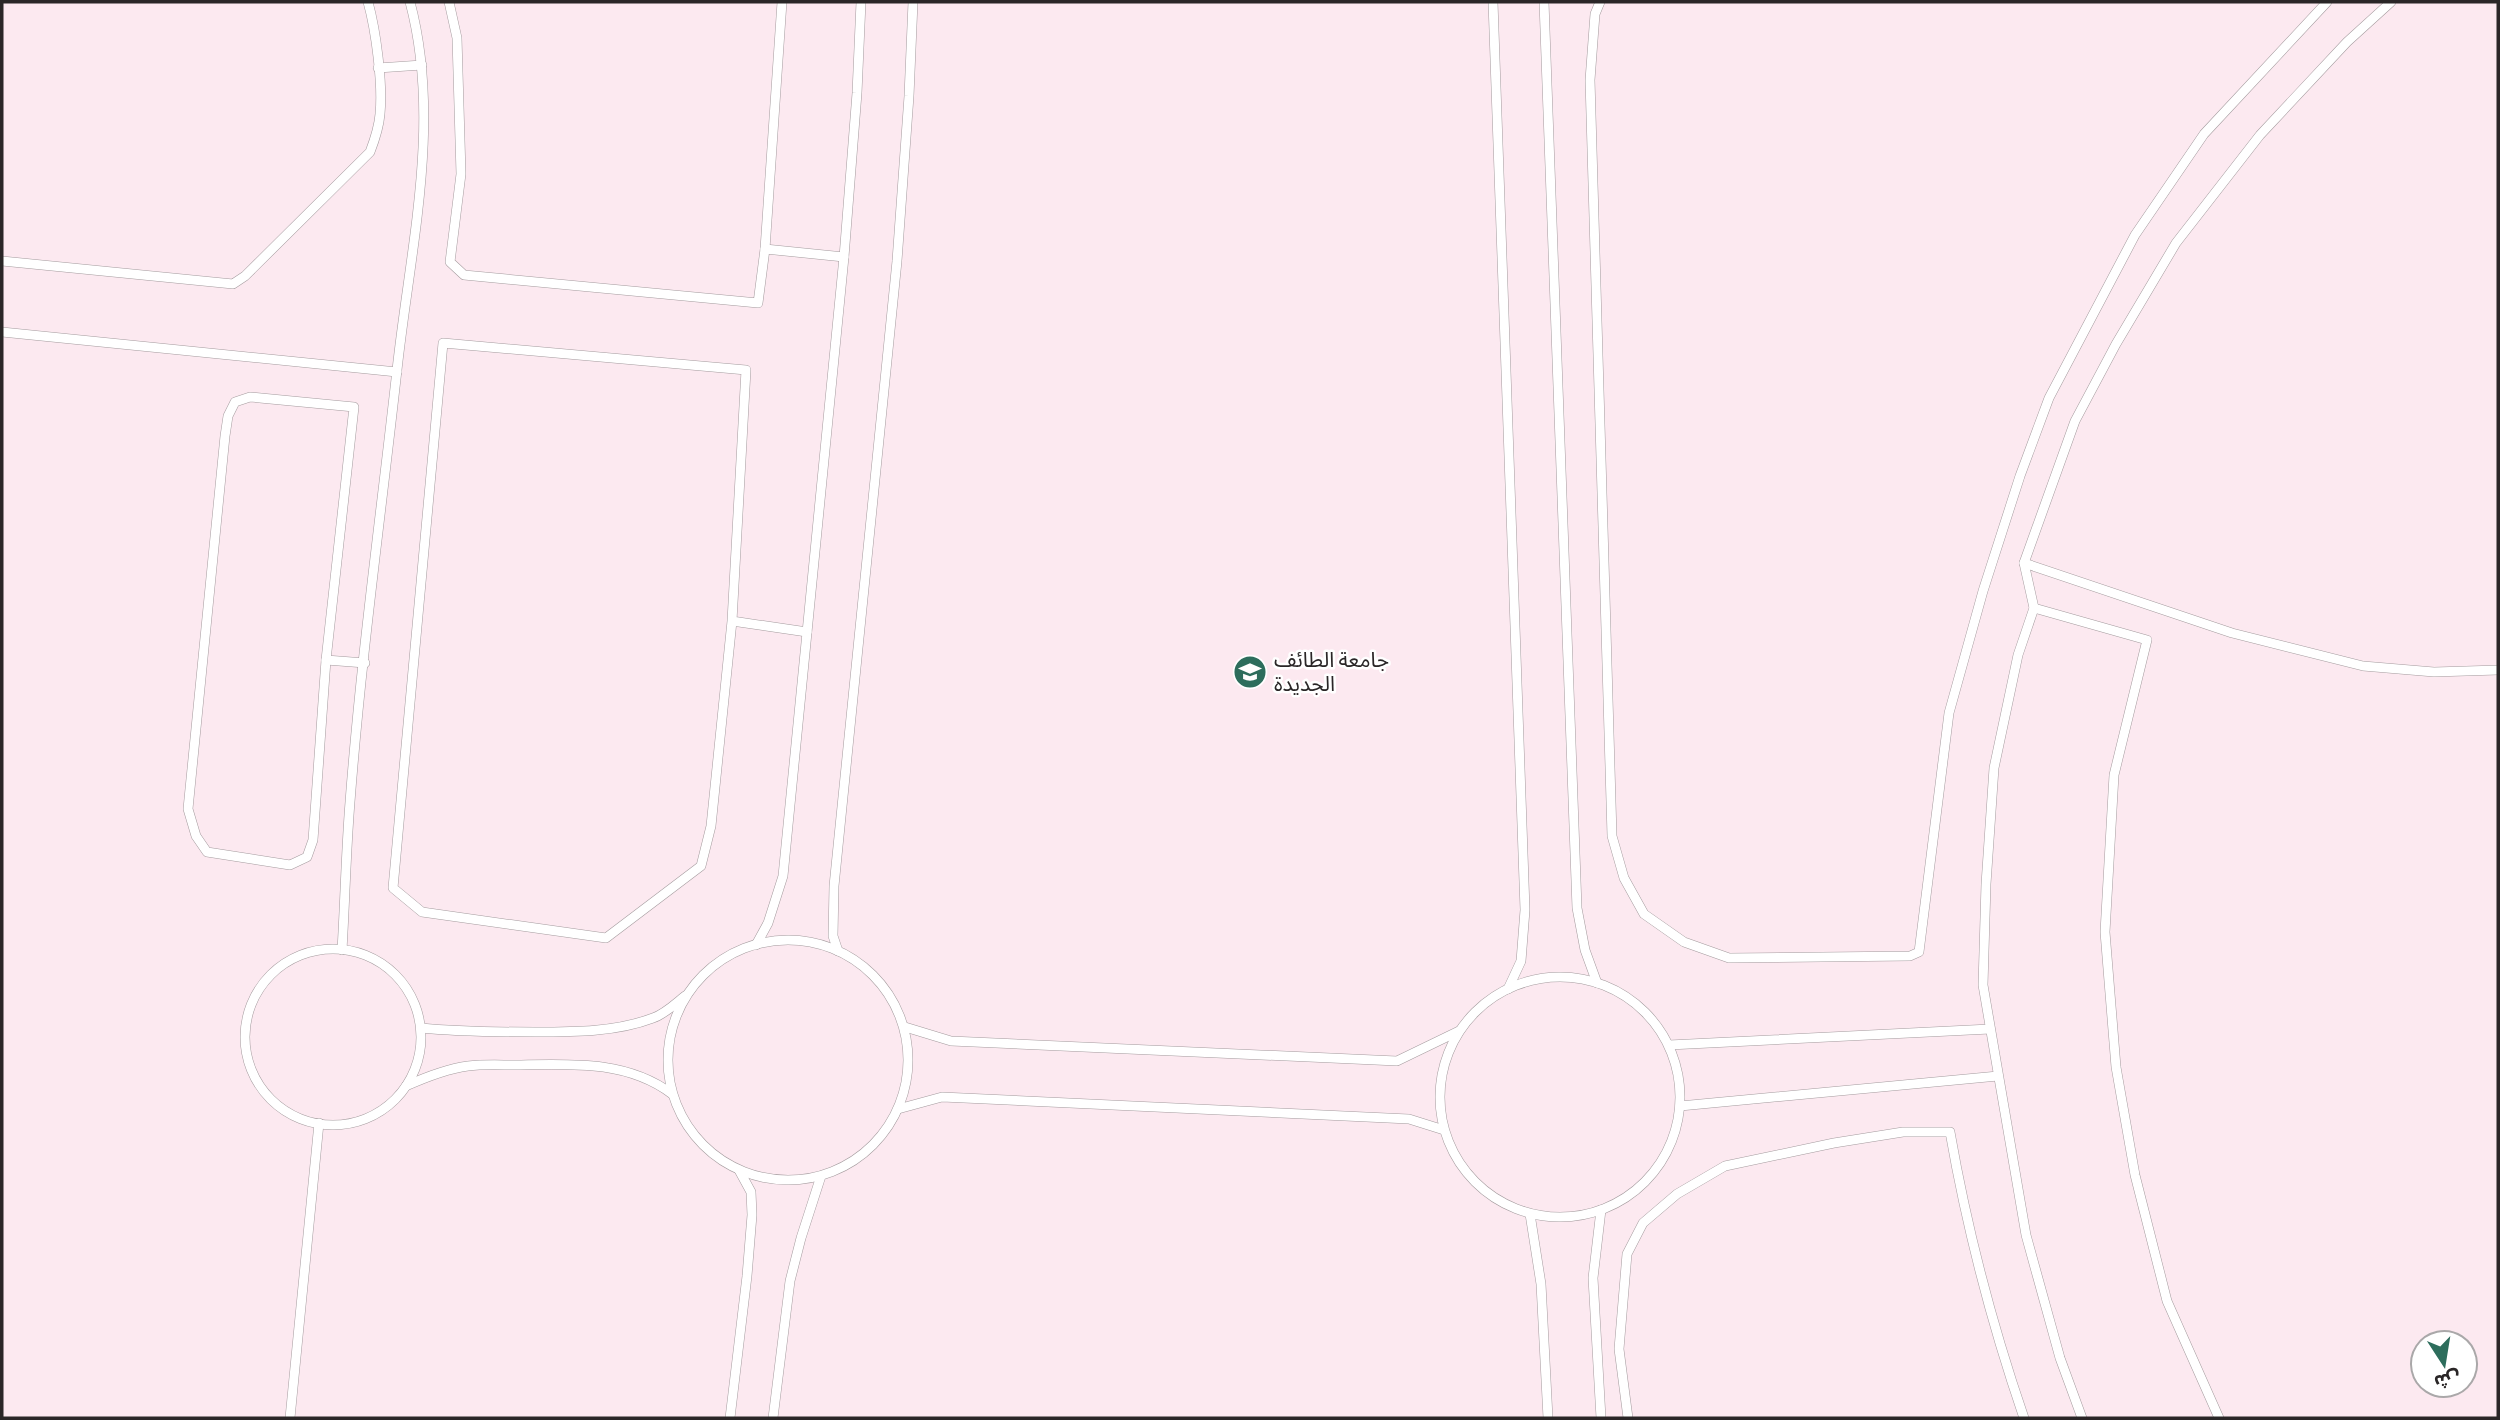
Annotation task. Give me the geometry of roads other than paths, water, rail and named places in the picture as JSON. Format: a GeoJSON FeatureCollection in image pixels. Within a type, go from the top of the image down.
{"type":"FeatureCollection","features":[{"type":"Feature","properties":{"kind":"lane"},"geometry":{"type":"LineString","coordinates":[[2,261],[233,284],[245,276],[370,152],[378,130],[380,111],[378,68],[368,2]]}},
{"type":"Feature","properties":{"kind":"lane"},"geometry":{"type":"LineString","coordinates":[[342,950],[350,802],[397,372],[420,201],[422,65],[410,2]]}},
{"type":"Feature","properties":{"kind":"lane"},"geometry":{"type":"LineString","coordinates":[[449,2],[457,38],[461,173],[450,262],[464,275],[758,303],[765,249],[782,2]]}},
{"type":"Feature","properties":{"kind":"lane"},"geometry":{"type":"LineString","coordinates":[[756,945],[768,923],[783,876],[844,257],[861,2]]}},
{"type":"Feature","properties":{"kind":"lane"},"geometry":{"type":"LineString","coordinates":[[838,951],[833,936],[834,886],[897,261],[913,2]]}},
{"type":"Feature","properties":{"kind":"lane"},"geometry":{"type":"LineString","coordinates":[[1493,2],[1525,910],[1521,961],[1508,989]]}},
{"type":"Feature","properties":{"kind":"lane"},"geometry":{"type":"LineString","coordinates":[[1544,2],[1577,908],[1585,950],[1597,983]]}},
{"type":"Feature","properties":{"kind":"lane"},"geometry":{"type":"LineString","coordinates":[[1600,2],[1595,13],[1590,72],[1612,836],[1624,878],[1644,914],[1684,942],[1729,958],[1910,956],[1919,952],[1949,713],[1983,591],[2020,475],[2049,398],[2135,234],[2204,134],[2327,2]]}},
{"type":"Feature","properties":{"kind":"lane"},"geometry":{"type":"LineString","coordinates":[[2082,1418],[2060,1358],[2026,1235],[1983,985],[1986,884],[1994,768],[2018,655],[2034,608],[2024,563],[2075,421],[2116,344],[2176,243],[2260,135],[2347,42],[2391,2]]}},
{"type":"Feature","properties":{"kind":"lane"},"geometry":{"type":"LineString","coordinates":[[378,68],[422,65]]}},
{"type":"Feature","properties":{"kind":"lane"},"geometry":{"type":"LineString","coordinates":[[765,249],[844,257]]}},
{"type":"Feature","properties":{"kind":"lane"},"geometry":{"type":"LineString","coordinates":[[2,332],[397,372]]}},
{"type":"Feature","properties":{"kind":"lane"},"geometry":{"type":"LineString","coordinates":[[443,343],[747,370],[732,621],[711,826],[701,866],[606,938],[422,912],[393,888],[443,343]]}},
{"type":"Feature","properties":{"kind":"lane"},"geometry":{"type":"LineString","coordinates":[[250,397],[354,407],[326,660],[313,840],[307,857],[290,865],[207,852],[197,836],[188,809],[228,416],[235,402],[250,397]]}},
{"type":"Feature","properties":{"kind":"lane"},"geometry":{"type":"LineString","coordinates":[[2024,563],[2232,633],[2363,666],[2434,672],[2498,670]]}},
{"type":"Feature","properties":{"kind":"lane"},"geometry":{"type":"LineString","coordinates":[[2034,608],[2147,640],[2115,775],[2105,932],[2116,1066],[2135,1175],[2167,1301],[2219,1418]]}},
{"type":"Feature","properties":{"kind":"lane"},"geometry":{"type":"LineString","coordinates":[[732,621],[807,632]]}},
{"type":"Feature","properties":{"kind":"lane"},"geometry":{"type":"LineString","coordinates":[[326,660],[365,663]]}},
{"type":"Feature","properties":{"kind":"lane"},"geometry":{"type":"LineString","coordinates":[[797,941],[838,951],[856,961],[880,982],[897,1008],[905,1027],[909,1069],[898,1110],[888,1128],[867,1151],[841,1168],[821,1176],[779,1180],[739,1170],[720,1160],[691,1131],[672,1094],[668,1052],[678,1012],[702,977],[718,963],[756,945],[797,941]]}},
{"type":"Feature","properties":{"kind":"lane"},"geometry":{"type":"LineString","coordinates":[[406,1086],[418,1058],[421,1028],[412,999],[395,974],[369,957],[342,950],[309,953],[282,966],[256,994],[245,1031],[248,1061],[261,1088],[283,1110],[319,1123],[342,1124],[371,1116],[384,1108],[406,1086],[433,1074],[469,1066],[576,1064],[630,1071],[655,1081],[672,1094]]}},
{"type":"Feature","properties":{"kind":"lane"},"geometry":{"type":"LineString","coordinates":[[1569,977],[1597,983],[1628,998],[1644,1011],[1669,1045],[1680,1085],[1677,1126],[1660,1164],[1631,1195],[1601,1210],[1572,1217],[1530,1214],[1502,1202],[1476,1183],[1451,1150],[1444,1130],[1440,1089],[1443,1068],[1460,1030],[1474,1014],[1508,989],[1548,978],[1569,977]]}},
{"type":"Feature","properties":{"kind":"lane"},"geometry":{"type":"LineString","coordinates":[[421,1028],[458,1032],[564,1032],[624,1028],[657,1017],[689,993]]}},
{"type":"Feature","properties":{"kind":"lane"},"geometry":{"type":"LineString","coordinates":[[905,1027],[951,1041],[1397,1061],[1460,1030]]}},
{"type":"Feature","properties":{"kind":"lane"},"geometry":{"type":"LineString","coordinates":[[1669,1045],[1990,1029]]}},
{"type":"Feature","properties":{"kind":"lane"},"geometry":{"type":"LineString","coordinates":[[1680,1106],[1998,1076]]}},
{"type":"Feature","properties":{"kind":"lane"},"geometry":{"type":"LineString","coordinates":[[898,1110],[942,1097],[1409,1119],[1444,1130]]}},
{"type":"Feature","properties":{"kind":"lane"},"geometry":{"type":"LineString","coordinates":[[290,1418],[319,1123]]}},
{"type":"Feature","properties":{"kind":"lane"},"geometry":{"type":"LineString","coordinates":[[1628,1418],[1619,1349],[1627,1254],[1643,1223],[1677,1194],[1725,1166],[1834,1143],[1903,1132],[1950,1132],[1965,1215],[2006,1365],[2024,1418]]}},
{"type":"Feature","properties":{"kind":"lane"},"geometry":{"type":"LineString","coordinates":[[730,1418],[752,1215],[751,1192],[739,1170]]}},
{"type":"Feature","properties":{"kind":"lane"},"geometry":{"type":"LineString","coordinates":[[774,1418],[790,1281],[821,1176]]}},
{"type":"Feature","properties":{"kind":"lane"},"geometry":{"type":"LineString","coordinates":[[1601,1210],[1593,1278],[1601,1418]]}},
{"type":"Feature","properties":{"kind":"lane"},"geometry":{"type":"LineString","coordinates":[[1530,1214],[1541,1284],[1548,1418]]}},
{"type":"Feature","properties":{"kind":"place","name":"جامعة الطائف الجديدة"},"geometry":{"type":"Point","coordinates":[1250,672]}}]}
